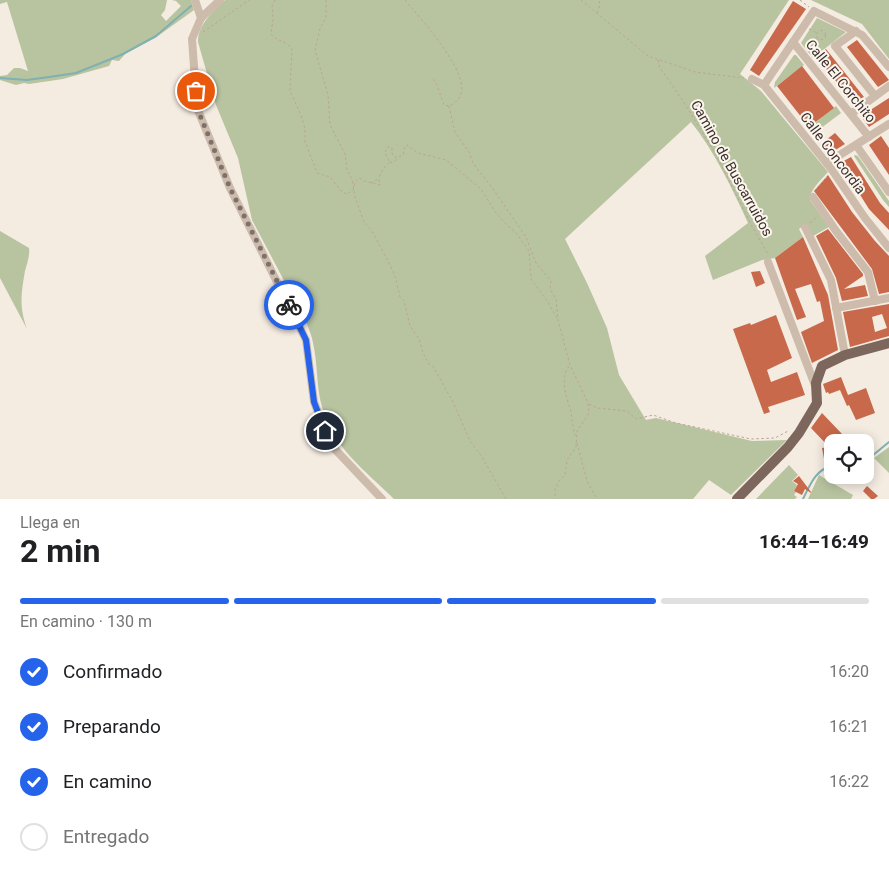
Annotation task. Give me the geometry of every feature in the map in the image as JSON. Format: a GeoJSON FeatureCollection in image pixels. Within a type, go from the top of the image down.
{"type":"FeatureCollection","features":[{"type":"Feature","properties":{"kind":"main road"},"geometry":{"type":"LineString","coordinates":[[737,499],[788,447],[799,433],[817,403],[820,372],[825,364],[845,355],[889,343]]}},
{"type":"Feature","properties":{"kind":"street"},"geometry":{"type":"LineString","coordinates":[[195,0],[201,18]]}},
{"type":"Feature","properties":{"kind":"street"},"geometry":{"type":"LineString","coordinates":[[220,0],[201,18],[192,40],[197,108],[230,188],[306,340],[314,402],[331,445],[382,499]]}},
{"type":"Feature","properties":{"kind":"street"},"geometry":{"type":"LineString","coordinates":[[764,85],[814,11],[862,35],[889,67]]}},
{"type":"Feature","properties":{"kind":"street"},"geometry":{"type":"LineString","coordinates":[[856,31],[835,46],[875,96]]}},
{"type":"Feature","properties":{"kind":"street","name":"Calle El Corchito"},"geometry":{"type":"LineString","coordinates":[[793,42],[870,137]]}},
{"type":"Feature","properties":{"kind":"street","name":"Calle Concordia"},"geometry":{"type":"LineString","coordinates":[[752,79],[764,85],[827,163],[889,248]]}},
{"type":"Feature","properties":{"kind":"street"},"geometry":{"type":"LineString","coordinates":[[851,114],[889,86]]}},
{"type":"Feature","properties":{"kind":"street"},"geometry":{"type":"LineString","coordinates":[[827,163],[889,124]]}},
{"type":"Feature","properties":{"kind":"street"},"geometry":{"type":"LineString","coordinates":[[856,145],[889,192]]}},
{"type":"Feature","properties":{"kind":"street"},"geometry":{"type":"LineString","coordinates":[[814,197],[836,231],[868,272],[875,301]]}},
{"type":"Feature","properties":{"kind":"street"},"geometry":{"type":"LineString","coordinates":[[805,227],[831,280],[845,355]]}},
{"type":"Feature","properties":{"kind":"street"},"geometry":{"type":"LineString","coordinates":[[768,262],[817,390]]}},
{"type":"Feature","properties":{"kind":"street"},"geometry":{"type":"LineString","coordinates":[[836,308],[889,298]]}},
{"type":"Feature","properties":{"kind":"street"},"geometry":{"type":"LineString","coordinates":[[807,366],[813,368],[825,364]]}},
{"type":"Feature","properties":{"kind":"path"},"geometry":{"type":"LineString","coordinates":[[192,40],[249,0]]}},
{"type":"Feature","properties":{"kind":"path"},"geometry":{"type":"LineString","coordinates":[[276,0],[272,6],[271,34],[274,38],[287,43],[292,49],[290,91],[301,114],[305,129],[303,136],[315,171],[320,175],[330,177],[345,194],[350,193],[358,178],[379,186],[378,179]]}},
{"type":"Feature","properties":{"kind":"path"},"geometry":{"type":"LineString","coordinates":[[326,0],[326,17],[320,30],[315,50],[328,96],[330,125],[345,154],[347,170],[354,187],[359,210],[391,267],[400,297],[404,301],[410,326],[419,339],[423,353],[454,404],[470,440],[506,499]]}},
{"type":"Feature","properties":{"kind":"path"},"geometry":{"type":"LineString","coordinates":[[405,0],[447,53],[460,76],[461,96],[455,103],[449,106],[444,105],[432,77]]}},
{"type":"Feature","properties":{"kind":"path"},"geometry":{"type":"LineString","coordinates":[[581,0],[648,56],[695,72],[752,79]]}},
{"type":"Feature","properties":{"kind":"path"},"geometry":{"type":"LineString","coordinates":[[597,14],[600,4],[599,0]]}},
{"type":"Feature","properties":{"kind":"path"},"geometry":{"type":"LineString","coordinates":[[800,0],[814,11]]}},
{"type":"Feature","properties":{"kind":"path"},"geometry":{"type":"LineString","coordinates":[[802,53],[818,38]]}},
{"type":"Feature","properties":{"kind":"path","name":"Camino de Buscarruidos"},"geometry":{"type":"LineString","coordinates":[[658,60],[660,68],[684,101],[715,153],[753,228],[768,253],[768,262]]}},
{"type":"Feature","properties":{"kind":"path"},"geometry":{"type":"LineString","coordinates":[[449,106],[456,132],[469,152],[473,163],[526,237],[536,263],[550,281],[550,289],[556,299],[558,320],[570,365],[588,403],[589,415],[577,432],[576,447],[567,460],[567,472],[555,490],[555,499]]}},
{"type":"Feature","properties":{"kind":"path"},"geometry":{"type":"LineString","coordinates":[[370,183],[378,179],[384,168],[403,155],[407,145],[418,153],[446,160],[481,189],[496,213],[517,234],[529,251],[531,279],[548,302],[558,320]]}},
{"type":"Feature","properties":{"kind":"path"},"geometry":{"type":"LineString","coordinates":[[390,163],[385,153],[387,147],[392,148],[394,157],[400,157]]}},
{"type":"Feature","properties":{"kind":"path"},"geometry":{"type":"LineString","coordinates":[[814,197],[814,191],[832,170]]}},
{"type":"Feature","properties":{"kind":"path"},"geometry":{"type":"LineString","coordinates":[[805,227],[823,212]]}},
{"type":"Feature","properties":{"kind":"path"},"geometry":{"type":"LineString","coordinates":[[570,365],[565,372],[566,401],[571,414],[571,424],[587,481],[597,499]]}},
{"type":"Feature","properties":{"kind":"path"},"geometry":{"type":"LineString","coordinates":[[588,403],[597,408],[627,412],[636,419],[653,415],[676,423],[751,439],[775,438],[791,430],[799,433]]}},
{"type":"Feature","properties":{"kind":"green space"},"geometry":{"type":"Polygon","coordinates":[[[0,0],[167,0],[165,10],[161,15],[166,21],[181,6],[172,0],[191,0],[194,10],[155,38],[126,53],[119,61],[112,60],[109,66],[63,79],[16,85],[0,80],[0,76],[7,75],[14,68],[28,71],[7,2],[0,4],[0,0]]]}},
{"type":"Feature","properties":{"kind":"green space"},"geometry":{"type":"Polygon","coordinates":[[[225,0],[789,0],[740,74],[761,91],[828,172],[814,188],[810,200],[829,227],[813,236],[805,224],[799,229],[803,237],[775,258],[762,260],[713,280],[705,256],[748,223],[715,158],[691,122],[565,239],[607,328],[619,375],[646,420],[656,418],[752,441],[787,440],[731,495],[709,480],[693,499],[394,499],[351,458],[327,421],[320,399],[315,351],[307,324],[252,220],[238,158],[216,105],[198,42],[203,24],[225,0]]]}},
{"type":"Feature","properties":{"kind":"green space"},"geometry":{"type":"Polygon","coordinates":[[[811,0],[889,0],[889,59],[862,24],[811,0]]]}},
{"type":"Feature","properties":{"kind":"green space"},"geometry":{"type":"Polygon","coordinates":[[[817,18],[846,32],[813,58],[801,43],[817,18]]]}},
{"type":"Feature","properties":{"kind":"green space"},"geometry":{"type":"Polygon","coordinates":[[[794,55],[804,65],[774,88],[775,82],[794,55]]]}},
{"type":"Feature","properties":{"kind":"green space"},"geometry":{"type":"Polygon","coordinates":[[[836,106],[841,113],[812,135],[807,129],[836,106]]]}},
{"type":"Feature","properties":{"kind":"green space"},"geometry":{"type":"Polygon","coordinates":[[[854,156],[858,156],[889,201],[889,207],[854,156]]]}},
{"type":"Feature","properties":{"kind":"green space"},"geometry":{"type":"Polygon","coordinates":[[[0,231],[29,248],[29,257],[22,286],[23,314],[27,329],[0,278],[0,231]]]}},
{"type":"Feature","properties":{"kind":"green space"},"geometry":{"type":"Polygon","coordinates":[[[889,447],[889,473],[874,458],[889,447]]]}},
{"type":"Feature","properties":{"kind":"green space"},"geometry":{"type":"Polygon","coordinates":[[[789,465],[798,475],[792,481],[797,485],[794,495],[797,497],[795,499],[756,499],[789,465]]]}},
{"type":"Feature","properties":{"kind":"green space"},"geometry":{"type":"Polygon","coordinates":[[[819,475],[824,478],[824,484],[834,484],[853,495],[851,499],[808,499],[819,475]]]}},
{"type":"Feature","properties":{"kind":"building"},"geometry":{"type":"Polygon","coordinates":[[[793,1],[806,9],[759,76],[750,70],[793,1]]]}},
{"type":"Feature","properties":{"kind":"building"},"geometry":{"type":"Polygon","coordinates":[[[857,40],[889,80],[878,87],[847,47],[857,40]]]}},
{"type":"Feature","properties":{"kind":"building"},"geometry":{"type":"Polygon","coordinates":[[[826,49],[864,97],[854,104],[816,56],[826,49]]]}},
{"type":"Feature","properties":{"kind":"building"},"geometry":{"type":"Polygon","coordinates":[[[802,66],[834,108],[809,127],[777,86],[802,66]]]}},
{"type":"Feature","properties":{"kind":"building"},"geometry":{"type":"Polygon","coordinates":[[[889,98],[889,114],[869,127],[861,116],[889,98]]]}},
{"type":"Feature","properties":{"kind":"building"},"geometry":{"type":"Polygon","coordinates":[[[835,133],[845,144],[829,154],[822,143],[835,133]]]}},
{"type":"Feature","properties":{"kind":"building"},"geometry":{"type":"Polygon","coordinates":[[[881,136],[889,148],[889,175],[869,145],[881,136]]]}},
{"type":"Feature","properties":{"kind":"building"},"geometry":{"type":"Polygon","coordinates":[[[851,157],[880,203],[889,213],[889,230],[869,209],[840,163],[851,157]]]}},
{"type":"Feature","properties":{"kind":"building"},"geometry":{"type":"Polygon","coordinates":[[[828,175],[852,212],[889,256],[889,292],[879,294],[872,269],[814,191],[828,175]]]}},
{"type":"Feature","properties":{"kind":"building"},"geometry":{"type":"Polygon","coordinates":[[[828,229],[863,274],[863,276],[844,289],[865,285],[868,296],[842,301],[836,278],[816,236],[828,229]]]}},
{"type":"Feature","properties":{"kind":"building"},"geometry":{"type":"Polygon","coordinates":[[[803,237],[828,295],[838,350],[812,363],[801,332],[824,321],[820,301],[817,302],[811,284],[795,289],[806,317],[797,320],[775,258],[803,237]]]}},
{"type":"Feature","properties":{"kind":"building"},"geometry":{"type":"Polygon","coordinates":[[[760,271],[765,283],[756,287],[751,272],[760,271]]]}},
{"type":"Feature","properties":{"kind":"building"},"geometry":{"type":"Polygon","coordinates":[[[889,304],[889,336],[850,347],[843,312],[889,304]],[[882,314],[872,317],[875,332],[887,328],[882,314]]]}},
{"type":"Feature","properties":{"kind":"building"},"geometry":{"type":"Polygon","coordinates":[[[776,315],[792,358],[767,370],[771,382],[797,372],[805,395],[768,407],[770,412],[764,414],[733,329],[750,323],[751,325],[776,315]]]}},
{"type":"Feature","properties":{"kind":"building"},"geometry":{"type":"Polygon","coordinates":[[[841,377],[848,395],[866,388],[875,413],[856,420],[840,390],[829,394],[828,392],[826,393],[823,384],[841,377]]]}},
{"type":"Feature","properties":{"kind":"building"},"geometry":{"type":"Polygon","coordinates":[[[822,413],[842,434],[824,434],[824,442],[811,428],[822,413]]]}},
{"type":"Feature","properties":{"kind":"building"},"geometry":{"type":"Polygon","coordinates":[[[799,476],[811,493],[805,489],[802,495],[794,491],[798,484],[793,481],[799,476]]]}},
{"type":"Feature","properties":{"kind":"building"},"geometry":{"type":"Polygon","coordinates":[[[867,486],[878,496],[871,499],[863,491],[867,486]]]}},
{"type":"Feature","properties":{"kind":"waterway"},"geometry":{"type":"LineString","coordinates":[[0,78],[27,80],[76,73],[123,54],[156,36],[191,6]]}},
{"type":"Feature","properties":{"kind":"waterway"},"geometry":{"type":"LineString","coordinates":[[874,454],[889,442]]}},
{"type":"Feature","properties":{"kind":"waterway"},"geometry":{"type":"LineString","coordinates":[[803,499],[811,483],[824,469]]}},
{"type":"Feature","properties":{"kind":"way so far"},"geometry":{"type":"LineString","coordinates":[[196,91],[197,108],[230,188],[289,305]]}},
{"type":"Feature","properties":{"kind":"route"},"geometry":{"type":"LineString","coordinates":[[289,305],[306,340],[314,402],[325,431]]}}]}
